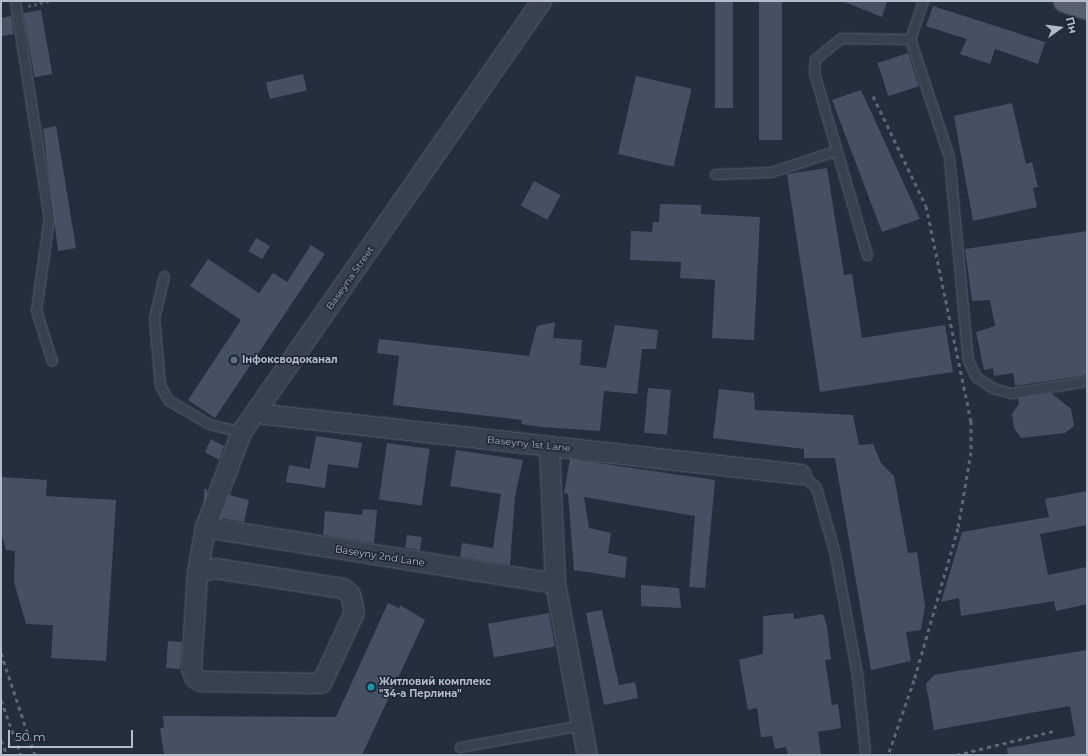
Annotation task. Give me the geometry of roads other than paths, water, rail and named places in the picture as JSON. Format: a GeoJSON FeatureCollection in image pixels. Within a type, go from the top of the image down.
{"type":"FeatureCollection","features":[{"type":"Feature","properties":{"kind":"main road"},"geometry":{"type":"LineString","coordinates":[[1065,1],[1087,8]]}},
{"type":"Feature","properties":{"kind":"street","name":"Baseyna Street"},"geometry":{"type":"LineString","coordinates":[[197,572],[215,568],[343,588],[350,594],[354,612],[321,683],[200,681],[194,677],[191,668],[197,572],[205,527],[241,432],[256,413],[541,1]]}},
{"type":"Feature","properties":{"kind":"street","name":"Baseyny 1st Lane"},"geometry":{"type":"LineString","coordinates":[[256,413],[801,474]]}},
{"type":"Feature","properties":{"kind":"street"},"geometry":{"type":"LineString","coordinates":[[549,446],[555,583],[587,755]]}},
{"type":"Feature","properties":{"kind":"street","name":"Baseyny 2nd Lane"},"geometry":{"type":"LineString","coordinates":[[205,527],[555,583]]}},
{"type":"Feature","properties":{"kind":"lane"},"geometry":{"type":"LineString","coordinates":[[15,1],[49,218],[36,310],[52,361]]}},
{"type":"Feature","properties":{"kind":"lane"},"geometry":{"type":"LineString","coordinates":[[923,1],[910,39],[949,157],[968,360],[976,377],[993,388],[1011,392],[1087,381]]}},
{"type":"Feature","properties":{"kind":"lane"},"geometry":{"type":"LineString","coordinates":[[867,255],[834,151],[814,73],[815,59],[841,38],[910,39]]}},
{"type":"Feature","properties":{"kind":"lane"},"geometry":{"type":"LineString","coordinates":[[715,174],[771,172],[834,151]]}},
{"type":"Feature","properties":{"kind":"lane"},"geometry":{"type":"LineString","coordinates":[[164,276],[154,318],[160,385],[168,400],[209,424],[241,432]]}},
{"type":"Feature","properties":{"kind":"lane"},"geometry":{"type":"LineString","coordinates":[[801,474],[816,487],[834,550],[857,674],[865,751]]}},
{"type":"Feature","properties":{"kind":"lane"},"geometry":{"type":"LineString","coordinates":[[460,747],[581,725]]}},
{"type":"Feature","properties":{"kind":"railway"},"geometry":{"type":"LineString","coordinates":[[873,96],[926,206],[971,421],[971,452],[958,528],[914,680],[888,755]]}},
{"type":"Feature","properties":{"kind":"railway"},"geometry":{"type":"LineString","coordinates":[[1,653],[35,755]]}},
{"type":"Feature","properties":{"kind":"railway"},"geometry":{"type":"LineString","coordinates":[[1,700],[21,755]]}},
{"type":"Feature","properties":{"kind":"railway"},"geometry":{"type":"LineString","coordinates":[[956,755],[1054,731]]}},
{"type":"Feature","properties":{"kind":"railway"},"geometry":{"type":"LineString","coordinates":[[1,740],[7,755]]}},
{"type":"Feature","properties":{"kind":"place","name":"Інфоксводоканал"},"geometry":{"type":"Point","coordinates":[234,360]}},
{"type":"Feature","properties":{"kind":"place","name":"Житловий комплекс \"34-а Перлина\""},"geometry":{"type":"Point","coordinates":[371,687]}}]}
